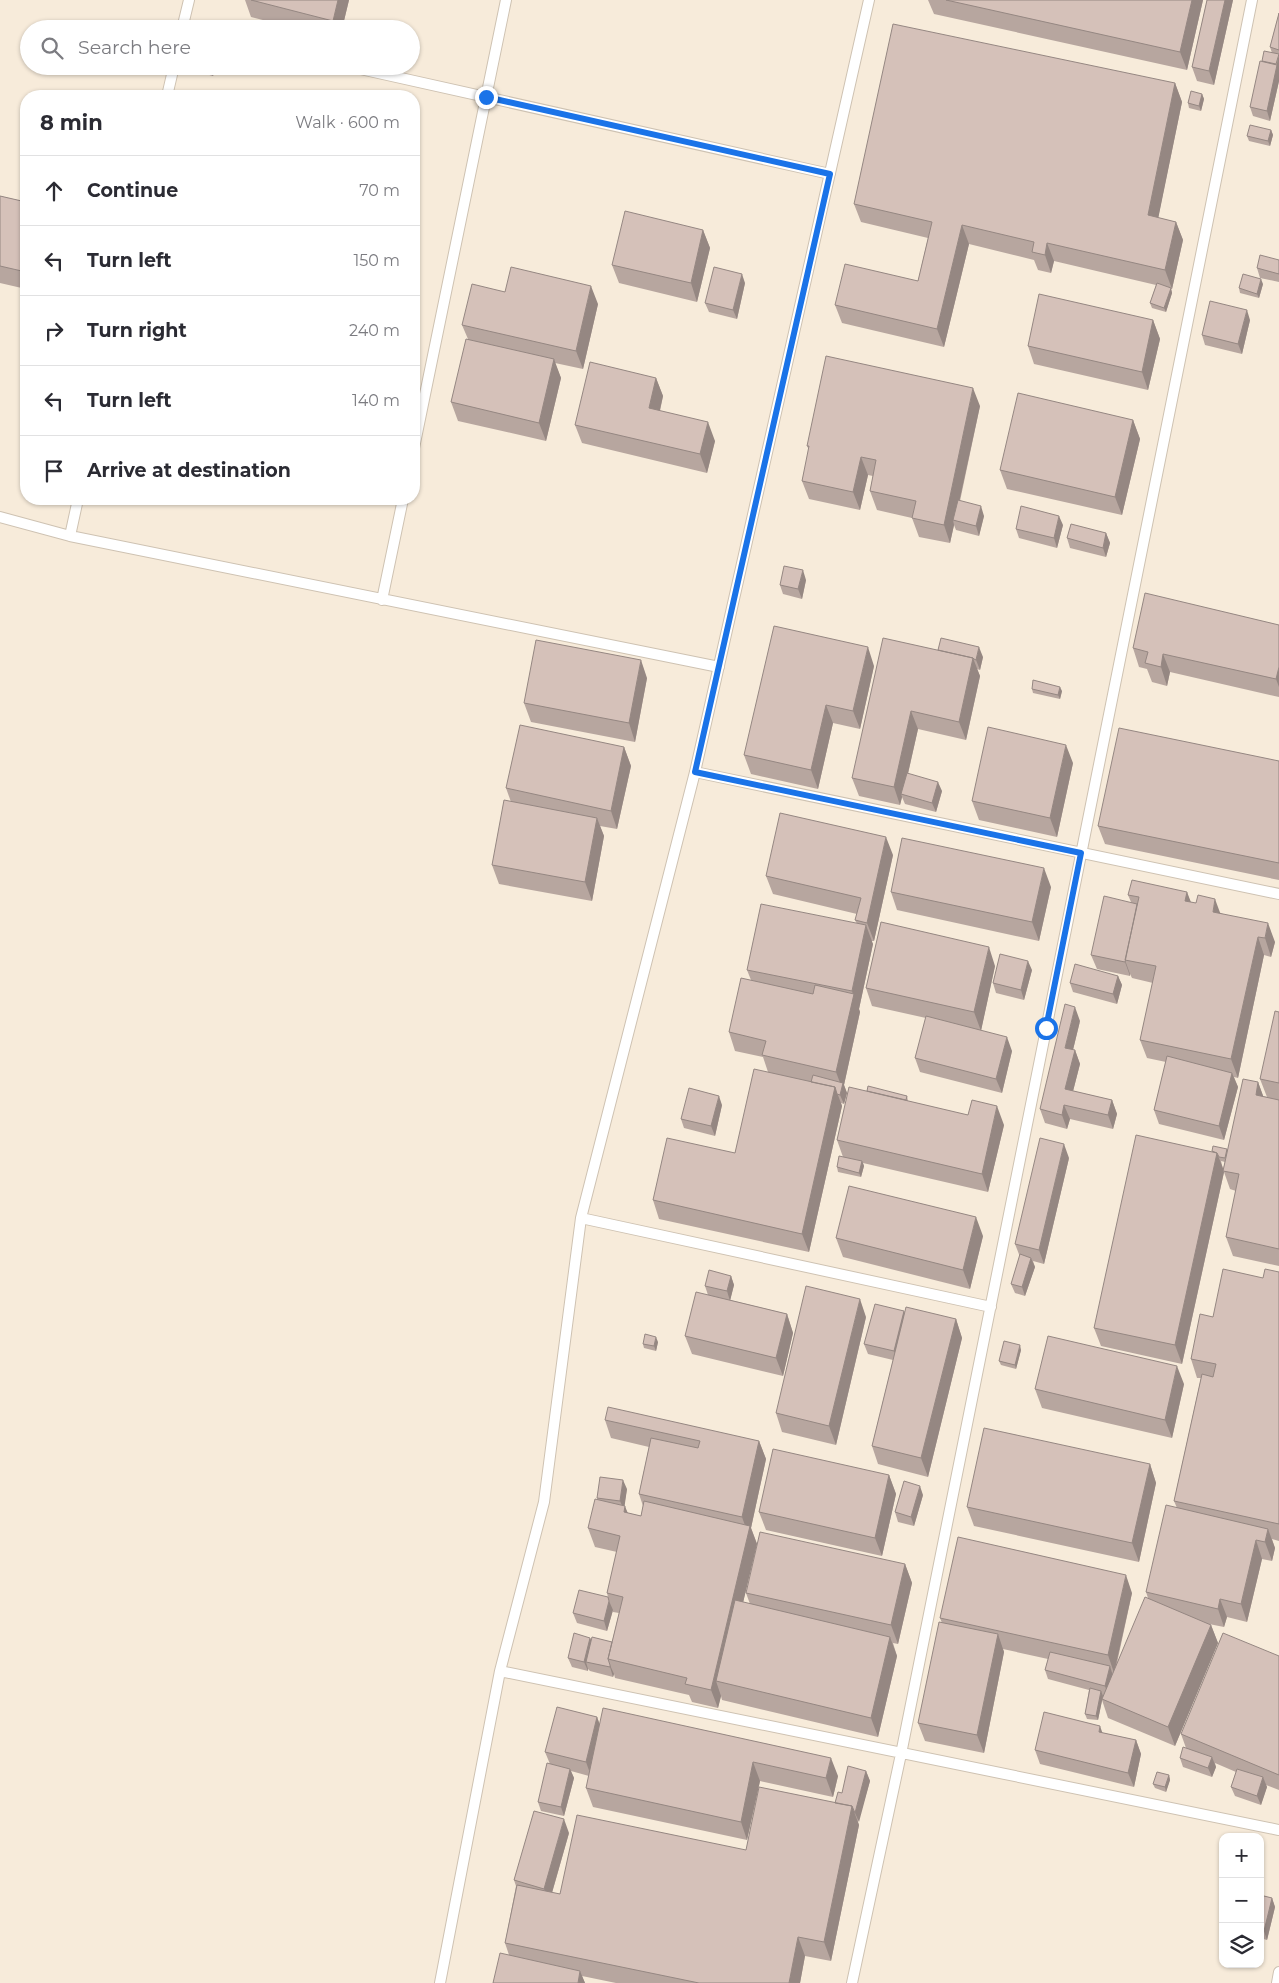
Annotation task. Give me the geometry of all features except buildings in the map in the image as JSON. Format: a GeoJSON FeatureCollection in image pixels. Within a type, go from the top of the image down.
{"type":"FeatureCollection","features":[{"type":"Feature","properties":{"kind":"lane"},"geometry":{"type":"LineString","coordinates":[[184,20],[188,0]]}},
{"type":"Feature","properties":{"kind":"lane"},"geometry":{"type":"LineString","coordinates":[[420,419],[506,0]]}},
{"type":"Feature","properties":{"kind":"lane"},"geometry":{"type":"LineString","coordinates":[[440,1983],[500,1671],[544,1502],[581,1218],[695,772],[869,0]]}},
{"type":"Feature","properties":{"kind":"lane"},"geometry":{"type":"LineString","coordinates":[[852,1983],[901,1754],[1252,0]]}},
{"type":"Feature","properties":{"kind":"lane"},"geometry":{"type":"LineString","coordinates":[[168,90],[172,75]]}},
{"type":"Feature","properties":{"kind":"lane"},"geometry":{"type":"LineString","coordinates":[[387,75],[830,174]]}},
{"type":"Feature","properties":{"kind":"lane"},"geometry":{"type":"LineString","coordinates":[[70,536],[77,505]]}},
{"type":"Feature","properties":{"kind":"lane"},"geometry":{"type":"LineString","coordinates":[[382,600],[402,505]]}},
{"type":"Feature","properties":{"kind":"lane"},"geometry":{"type":"LineString","coordinates":[[0,517],[70,536],[719,667]]}},
{"type":"Feature","properties":{"kind":"lane"},"geometry":{"type":"LineString","coordinates":[[695,772],[1279,894]]}},
{"type":"Feature","properties":{"kind":"lane"},"geometry":{"type":"LineString","coordinates":[[581,1218],[991,1307]]}},
{"type":"Feature","properties":{"kind":"lane"},"geometry":{"type":"LineString","coordinates":[[500,1671],[1279,1830]]}},
{"type":"Feature","properties":{"kind":"lane"},"geometry":{"type":"LineString","coordinates":[[1277,1983],[1279,1972]]}},
{"type":"Feature","properties":{"kind":"route"},"geometry":{"type":"LineString","coordinates":[[486,97],[830,174],[695,772],[1081,853],[1046,1028]]}}]}
